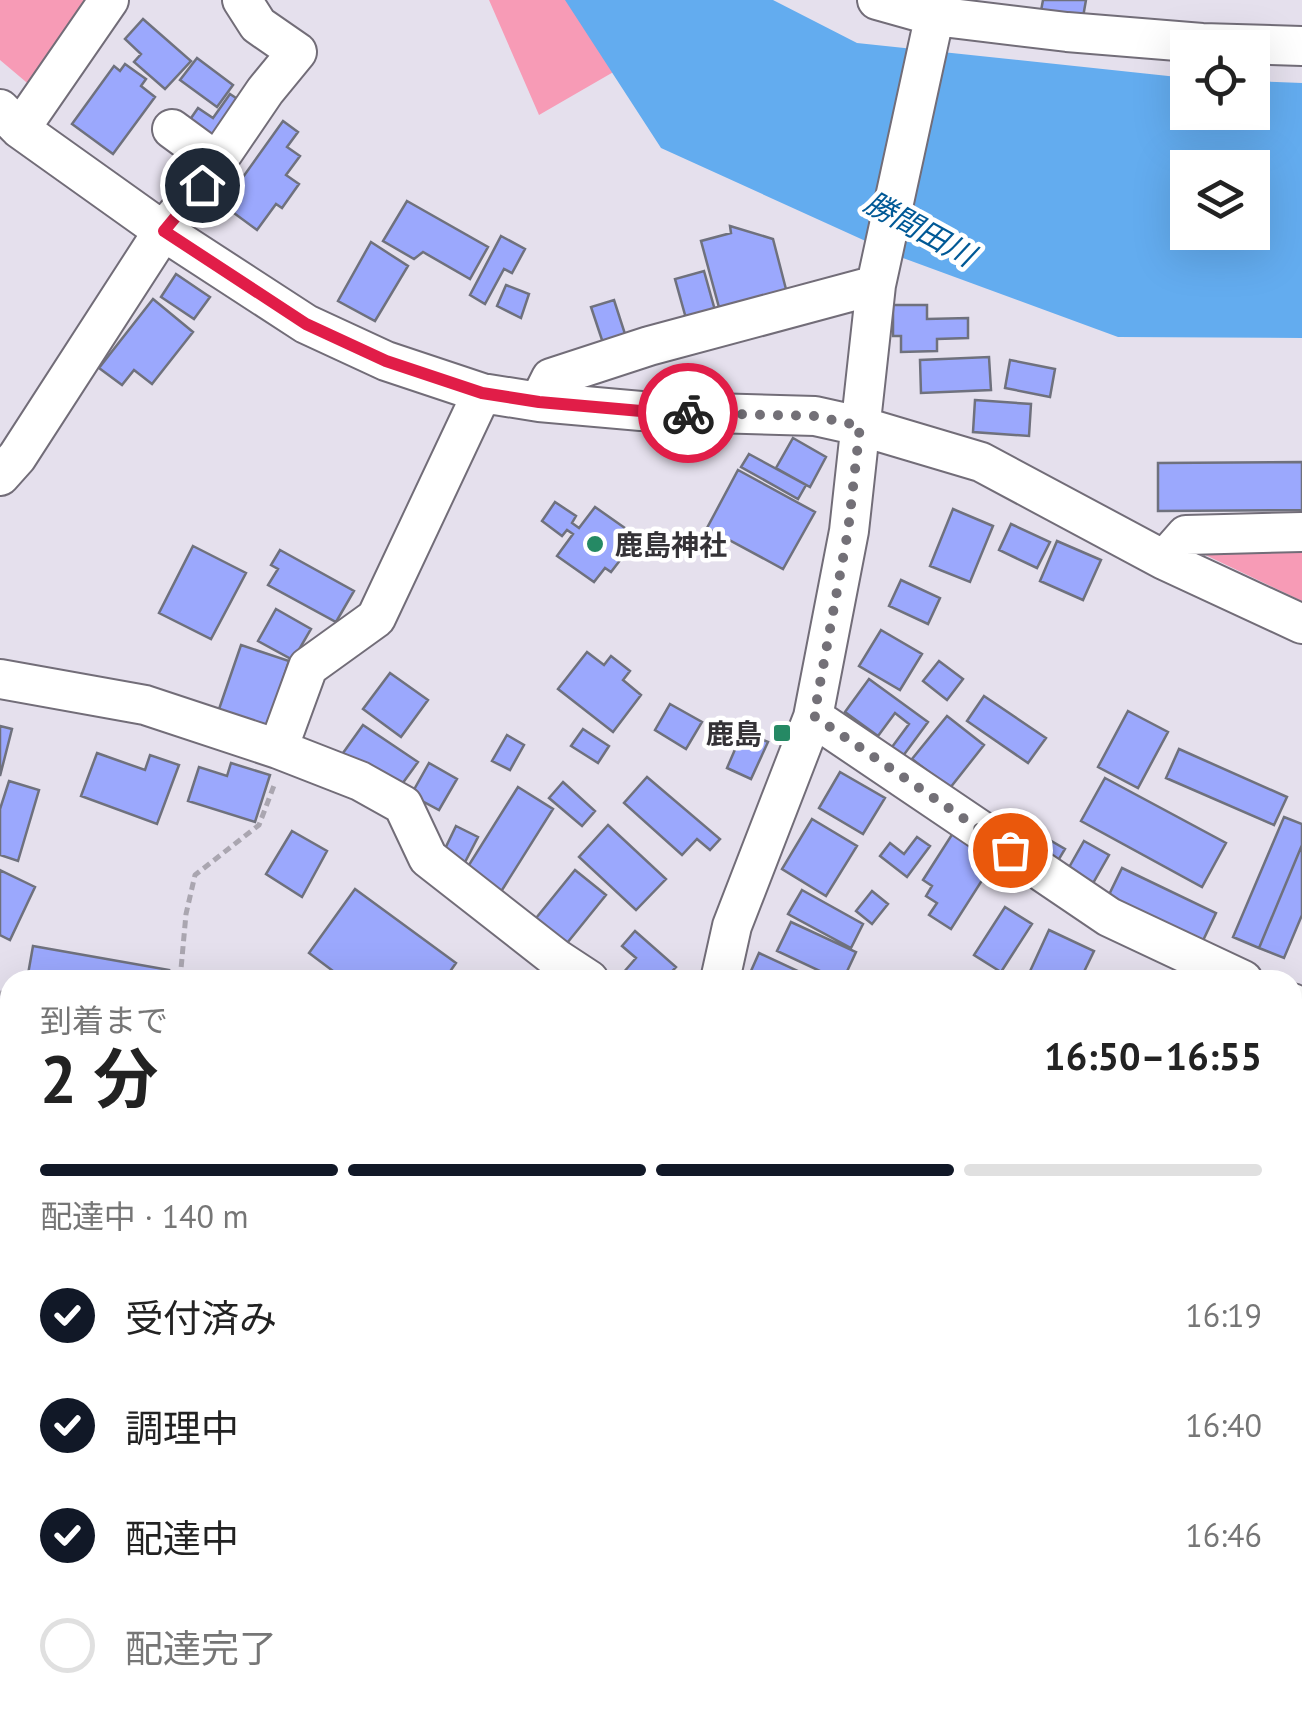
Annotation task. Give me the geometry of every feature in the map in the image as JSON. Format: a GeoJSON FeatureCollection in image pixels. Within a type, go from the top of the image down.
{"type":"FeatureCollection","features":[{"type":"Feature","properties":{"kind":"street"},"geometry":{"type":"LineString","coordinates":[[108,0],[10,119],[164,231],[306,324],[386,361],[482,393],[641,411],[815,416],[981,462],[1164,560],[1302,624]]}},
{"type":"Feature","properties":{"kind":"street"},"geometry":{"type":"LineString","coordinates":[[0,476],[17,457],[164,231],[202,185],[297,52],[258,25],[242,0]]}},
{"type":"Feature","properties":{"kind":"street"},"geometry":{"type":"LineString","coordinates":[[877,0],[935,15],[1067,32],[1183,42],[1302,46]]}},
{"type":"Feature","properties":{"kind":"street"},"geometry":{"type":"LineString","coordinates":[[722,970],[732,926],[814,716],[848,531],[878,275],[935,15]]}},
{"type":"Feature","properties":{"kind":"street"},"geometry":{"type":"LineString","coordinates":[[172,130],[217,162]]}},
{"type":"Feature","properties":{"kind":"street"},"geometry":{"type":"LineString","coordinates":[[539,402],[551,378],[878,275]]}},
{"type":"Feature","properties":{"kind":"street"},"geometry":{"type":"LineString","coordinates":[[282,750],[308,667],[376,618],[482,393]]}},
{"type":"Feature","properties":{"kind":"street"},"geometry":{"type":"LineString","coordinates":[[1164,560],[1186,535],[1302,532]]}},
{"type":"Feature","properties":{"kind":"street"},"geometry":{"type":"LineString","coordinates":[[0,679],[145,705],[360,780],[402,805],[428,858],[574,970]]}},
{"type":"Feature","properties":{"kind":"street"},"geometry":{"type":"LineString","coordinates":[[814,716],[1109,917],[1223,970]]}},
{"type":"Feature","properties":{"kind":"path"},"geometry":{"type":"LineString","coordinates":[[181,970],[186,914],[195,875],[259,826],[282,750]]}},
{"type":"Feature","properties":{"kind":"shaded area"},"geometry":{"type":"Polygon","coordinates":[[[0,0],[84,0],[32,87],[0,60],[0,0]]]}},
{"type":"Feature","properties":{"kind":"shaded area"},"geometry":{"type":"Polygon","coordinates":[[[489,0],[738,0],[539,115],[489,0]]]}},
{"type":"Feature","properties":{"kind":"shaded area"},"geometry":{"type":"Polygon","coordinates":[[[1302,550],[1302,601],[1197,551],[1302,550]]]}},
{"type":"Feature","properties":{"kind":"water","name":"勝間田川"},"geometry":{"type":"Polygon","coordinates":[[[565,0],[773,0],[857,43],[1170,76],[1170,130],[1270,130],[1270,82],[1302,83],[1302,338],[1118,337],[903,258],[661,148],[565,0]]]}},
{"type":"Feature","properties":{"kind":"building"},"geometry":{"type":"Polygon","coordinates":[[[1043,0],[1086,0],[1083,17],[1041,11],[1043,0]]]}},
{"type":"Feature","properties":{"kind":"building"},"geometry":{"type":"Polygon","coordinates":[[[143,19],[191,61],[165,89],[134,62],[141,54],[125,39],[143,19]]]}},
{"type":"Feature","properties":{"kind":"building"},"geometry":{"type":"Polygon","coordinates":[[[197,58],[233,85],[217,107],[180,80],[197,58]]]}},
{"type":"Feature","properties":{"kind":"building"},"geometry":{"type":"Polygon","coordinates":[[[125,64],[146,79],[141,86],[155,97],[113,154],[72,124],[114,66],[120,71],[125,64]]]}},
{"type":"Feature","properties":{"kind":"building"},"geometry":{"type":"Polygon","coordinates":[[[230,94],[245,104],[219,141],[189,121],[198,108],[213,118],[230,94]]]}},
{"type":"Feature","properties":{"kind":"building"},"geometry":{"type":"Polygon","coordinates":[[[283,121],[298,132],[287,147],[300,156],[286,175],[299,184],[282,208],[276,204],[257,230],[223,205],[283,121]]]}},
{"type":"Feature","properties":{"kind":"building"},"geometry":{"type":"Polygon","coordinates":[[[407,201],[488,247],[470,279],[423,252],[414,259],[383,241],[407,201]]]}},
{"type":"Feature","properties":{"kind":"building"},"geometry":{"type":"Polygon","coordinates":[[[730,226],[773,239],[787,293],[720,311],[701,241],[731,233],[730,226]]]}},
{"type":"Feature","properties":{"kind":"building"},"geometry":{"type":"Polygon","coordinates":[[[501,236],[525,249],[512,273],[504,269],[485,304],[470,295],[501,236]]]}},
{"type":"Feature","properties":{"kind":"building"},"geometry":{"type":"Polygon","coordinates":[[[371,242],[408,266],[375,321],[338,301],[371,242]]]}},
{"type":"Feature","properties":{"kind":"building"},"geometry":{"type":"Polygon","coordinates":[[[704,271],[716,314],[687,322],[675,279],[704,271]]]}},
{"type":"Feature","properties":{"kind":"building"},"geometry":{"type":"Polygon","coordinates":[[[176,274],[210,297],[194,319],[161,297],[176,274]]]}},
{"type":"Feature","properties":{"kind":"building"},"geometry":{"type":"Polygon","coordinates":[[[506,285],[529,294],[521,318],[497,306],[506,285]]]}},
{"type":"Feature","properties":{"kind":"building"},"geometry":{"type":"Polygon","coordinates":[[[153,299],[193,332],[152,384],[134,370],[122,385],[99,368],[153,299]]]}},
{"type":"Feature","properties":{"kind":"building"},"geometry":{"type":"Polygon","coordinates":[[[614,300],[626,337],[603,343],[591,307],[614,300]]]}},
{"type":"Feature","properties":{"kind":"building"},"geometry":{"type":"Polygon","coordinates":[[[893,305],[927,305],[927,319],[968,318],[968,338],[937,339],[937,351],[901,352],[901,336],[893,336],[893,305]]]}},
{"type":"Feature","properties":{"kind":"building"},"geometry":{"type":"Polygon","coordinates":[[[989,357],[991,390],[921,393],[920,360],[989,357]]]}},
{"type":"Feature","properties":{"kind":"building"},"geometry":{"type":"Polygon","coordinates":[[[1010,360],[1055,369],[1050,397],[1005,388],[1010,360]]]}},
{"type":"Feature","properties":{"kind":"building"},"geometry":{"type":"Polygon","coordinates":[[[975,400],[1031,404],[1029,436],[973,432],[975,400]]]}},
{"type":"Feature","properties":{"kind":"building"},"geometry":{"type":"Polygon","coordinates":[[[793,438],[826,457],[810,487],[776,468],[793,438]]]}},
{"type":"Feature","properties":{"kind":"building"},"geometry":{"type":"Polygon","coordinates":[[[749,454],[806,485],[798,499],[741,467],[749,454]]]}},
{"type":"Feature","properties":{"kind":"building"},"geometry":{"type":"Polygon","coordinates":[[[1302,462],[1302,510],[1158,511],[1158,463],[1302,462]]]}},
{"type":"Feature","properties":{"kind":"building"},"geometry":{"type":"Polygon","coordinates":[[[738,470],[815,512],[783,569],[707,528],[738,470]]]}},
{"type":"Feature","properties":{"kind":"building","name":"鹿島神社"},"geometry":{"type":"Polygon","coordinates":[[[555,502],[576,516],[572,523],[579,528],[595,507],[632,533],[618,551],[624,555],[611,572],[605,568],[594,582],[557,556],[573,534],[567,530],[562,536],[542,521],[555,502]]]}},
{"type":"Feature","properties":{"kind":"building"},"geometry":{"type":"Polygon","coordinates":[[[953,509],[993,526],[970,582],[930,566],[953,509]]]}},
{"type":"Feature","properties":{"kind":"building"},"geometry":{"type":"Polygon","coordinates":[[[1011,524],[1050,542],[1037,568],[999,550],[1011,524]]]}},
{"type":"Feature","properties":{"kind":"building"},"geometry":{"type":"Polygon","coordinates":[[[1057,541],[1101,560],[1083,600],[1040,581],[1057,541]]]}},
{"type":"Feature","properties":{"kind":"building"},"geometry":{"type":"Polygon","coordinates":[[[193,546],[246,573],[211,639],[159,613],[193,546]]]}},
{"type":"Feature","properties":{"kind":"building"},"geometry":{"type":"Polygon","coordinates":[[[280,550],[354,591],[336,622],[268,585],[278,569],[271,565],[280,550]]]}},
{"type":"Feature","properties":{"kind":"building"},"geometry":{"type":"Polygon","coordinates":[[[901,580],[940,598],[928,624],[889,606],[901,580]]]}},
{"type":"Feature","properties":{"kind":"building"},"geometry":{"type":"Polygon","coordinates":[[[276,609],[311,629],[293,660],[258,641],[276,609]]]}},
{"type":"Feature","properties":{"kind":"building"},"geometry":{"type":"Polygon","coordinates":[[[881,630],[922,654],[900,690],[859,666],[881,630]]]}},
{"type":"Feature","properties":{"kind":"building"},"geometry":{"type":"Polygon","coordinates":[[[241,645],[289,661],[267,728],[218,712],[241,645]]]}},
{"type":"Feature","properties":{"kind":"building"},"geometry":{"type":"Polygon","coordinates":[[[587,652],[604,665],[611,656],[630,671],[623,680],[641,695],[613,732],[558,689],[587,652]]]}},
{"type":"Feature","properties":{"kind":"building"},"geometry":{"type":"Polygon","coordinates":[[[939,661],[963,679],[947,700],[923,681],[939,661]]]}},
{"type":"Feature","properties":{"kind":"building"},"geometry":{"type":"Polygon","coordinates":[[[390,673],[428,700],[401,737],[363,709],[390,673]]]}},
{"type":"Feature","properties":{"kind":"building"},"geometry":{"type":"Polygon","coordinates":[[[869,679],[928,722],[903,756],[892,747],[909,724],[895,713],[878,736],[845,712],[869,679]]]}},
{"type":"Feature","properties":{"kind":"building"},"geometry":{"type":"Polygon","coordinates":[[[984,696],[1046,738],[1028,763],[967,721],[984,696]]]}},
{"type":"Feature","properties":{"kind":"building"},"geometry":{"type":"Polygon","coordinates":[[[670,704],[702,722],[686,749],[655,730],[670,704]]]}},
{"type":"Feature","properties":{"kind":"building"},"geometry":{"type":"Polygon","coordinates":[[[1128,711],[1168,732],[1138,788],[1098,767],[1128,711]]]}},
{"type":"Feature","properties":{"kind":"building"},"geometry":{"type":"Polygon","coordinates":[[[947,716],[984,745],[950,788],[912,759],[947,716]]]}},
{"type":"Feature","properties":{"kind":"building"},"geometry":{"type":"Polygon","coordinates":[[[363,725],[418,762],[397,791],[343,753],[363,725]]]}},
{"type":"Feature","properties":{"kind":"building"},"geometry":{"type":"Polygon","coordinates":[[[0,726],[12,729],[0,776],[0,726]]]}},
{"type":"Feature","properties":{"kind":"building"},"geometry":{"type":"Polygon","coordinates":[[[583,729],[609,746],[598,763],[571,746],[583,729]]]}},
{"type":"Feature","properties":{"kind":"building"},"geometry":{"type":"Polygon","coordinates":[[[743,731],[768,742],[751,779],[727,768],[743,731]]]}},
{"type":"Feature","properties":{"kind":"building"},"geometry":{"type":"Polygon","coordinates":[[[507,735],[524,745],[510,770],[492,761],[507,735]]]}},
{"type":"Feature","properties":{"kind":"building"},"geometry":{"type":"Polygon","coordinates":[[[1179,749],[1287,797],[1274,825],[1166,778],[1179,749]]]}},
{"type":"Feature","properties":{"kind":"building"},"geometry":{"type":"Polygon","coordinates":[[[97,753],[145,770],[150,755],[179,765],[157,824],[81,796],[97,753]]]}},
{"type":"Feature","properties":{"kind":"building"},"geometry":{"type":"Polygon","coordinates":[[[231,763],[270,775],[255,822],[188,801],[199,767],[227,776],[231,763]]]}},
{"type":"Feature","properties":{"kind":"building"},"geometry":{"type":"Polygon","coordinates":[[[429,763],[457,779],[439,810],[411,795],[429,763]]]}},
{"type":"Feature","properties":{"kind":"building"},"geometry":{"type":"Polygon","coordinates":[[[840,772],[885,798],[863,834],[819,808],[840,772]]]}},
{"type":"Feature","properties":{"kind":"building"},"geometry":{"type":"Polygon","coordinates":[[[647,777],[720,839],[710,850],[697,839],[682,855],[624,803],[647,777]]]}},
{"type":"Feature","properties":{"kind":"building"},"geometry":{"type":"Polygon","coordinates":[[[1105,778],[1226,843],[1202,887],[1081,821],[1105,778]]]}},
{"type":"Feature","properties":{"kind":"building"},"geometry":{"type":"Polygon","coordinates":[[[9,781],[39,790],[18,861],[0,855],[0,809],[9,781]]]}},
{"type":"Feature","properties":{"kind":"building"},"geometry":{"type":"Polygon","coordinates":[[[563,782],[595,811],[582,826],[549,798],[563,782]]]}},
{"type":"Feature","properties":{"kind":"building"},"geometry":{"type":"Polygon","coordinates":[[[518,787],[553,809],[497,898],[462,876],[518,787]]]}},
{"type":"Feature","properties":{"kind":"building"},"geometry":{"type":"Polygon","coordinates":[[[1284,817],[1302,824],[1302,845],[1259,948],[1233,937],[1284,817]]]}},
{"type":"Feature","properties":{"kind":"building"},"geometry":{"type":"Polygon","coordinates":[[[812,819],[857,846],[826,896],[782,869],[812,819]]]}},
{"type":"Feature","properties":{"kind":"building"},"geometry":{"type":"Polygon","coordinates":[[[608,825],[666,879],[636,910],[579,857],[608,825]]]}},
{"type":"Feature","properties":{"kind":"building"},"geometry":{"type":"Polygon","coordinates":[[[456,826],[478,837],[463,866],[442,855],[456,826]]]}},
{"type":"Feature","properties":{"kind":"building"},"geometry":{"type":"Polygon","coordinates":[[[292,831],[327,851],[302,897],[266,874],[292,831]]]}},
{"type":"Feature","properties":{"kind":"building"},"geometry":{"type":"Polygon","coordinates":[[[953,833],[995,860],[951,929],[929,915],[937,903],[926,896],[932,886],[923,880],[953,833]]]}},
{"type":"Feature","properties":{"kind":"building"},"geometry":{"type":"Polygon","coordinates":[[[1041,835],[1065,849],[1053,869],[1029,855],[1041,835]]]}},
{"type":"Feature","properties":{"kind":"building"},"geometry":{"type":"Polygon","coordinates":[[[917,837],[930,846],[907,877],[880,856],[890,843],[904,854],[917,837]]]}},
{"type":"Feature","properties":{"kind":"building"},"geometry":{"type":"Polygon","coordinates":[[[1084,841],[1109,855],[1088,892],[1063,878],[1084,841]]]}},
{"type":"Feature","properties":{"kind":"building"},"geometry":{"type":"Polygon","coordinates":[[[1302,845],[1302,915],[1284,958],[1259,948],[1302,845]]]}},
{"type":"Feature","properties":{"kind":"building"},"geometry":{"type":"Polygon","coordinates":[[[1122,868],[1216,913],[1199,949],[1105,903],[1122,868]]]}},
{"type":"Feature","properties":{"kind":"building"},"geometry":{"type":"Polygon","coordinates":[[[0,870],[35,887],[10,940],[0,935],[0,870]]]}},
{"type":"Feature","properties":{"kind":"building"},"geometry":{"type":"Polygon","coordinates":[[[575,870],[606,895],[559,953],[528,928],[575,870]]]}},
{"type":"Feature","properties":{"kind":"building"},"geometry":{"type":"Polygon","coordinates":[[[355,889],[456,963],[451,970],[332,970],[309,953],[355,889]]]}},
{"type":"Feature","properties":{"kind":"building"},"geometry":{"type":"Polygon","coordinates":[[[802,890],[863,924],[851,948],[788,914],[802,890]]]}},
{"type":"Feature","properties":{"kind":"building"},"geometry":{"type":"Polygon","coordinates":[[[872,891],[888,904],[872,924],[856,911],[872,891]]]}},
{"type":"Feature","properties":{"kind":"building"},"geometry":{"type":"Polygon","coordinates":[[[1005,907],[1032,924],[1002,970],[974,955],[1005,907]]]}},
{"type":"Feature","properties":{"kind":"building"},"geometry":{"type":"Polygon","coordinates":[[[791,922],[856,952],[848,970],[818,970],[777,951],[791,922]]]}},
{"type":"Feature","properties":{"kind":"building"},"geometry":{"type":"Polygon","coordinates":[[[1049,930],[1094,951],[1085,970],[1031,970],[1049,930]]]}},
{"type":"Feature","properties":{"kind":"building"},"geometry":{"type":"Polygon","coordinates":[[[635,931],[676,967],[626,970],[636,958],[622,946],[635,931]]]}},
{"type":"Feature","properties":{"kind":"building"},"geometry":{"type":"Polygon","coordinates":[[[33,946],[169,970],[29,970],[33,946]]]}},
{"type":"Feature","properties":{"kind":"building"},"geometry":{"type":"Polygon","coordinates":[[[759,953],[796,970],[751,970],[759,953]]]}},
{"type":"Feature","properties":{"kind":"way so far"},"geometry":{"type":"LineString","coordinates":[[688,413],[815,416],[860,426],[848,531],[814,716],[1010,850]]}},
{"type":"Feature","properties":{"kind":"place","name":"鹿島神社"},"geometry":{"type":"Point","coordinates":[595,544]}},
{"type":"Feature","properties":{"kind":"place","name":"鹿島"},"geometry":{"type":"Point","coordinates":[782,733]}},
{"type":"Feature","properties":{"kind":"route"},"geometry":{"type":"LineString","coordinates":[[202,185],[164,231],[306,324],[386,361],[482,393],[539,402],[688,413]]}}]}
